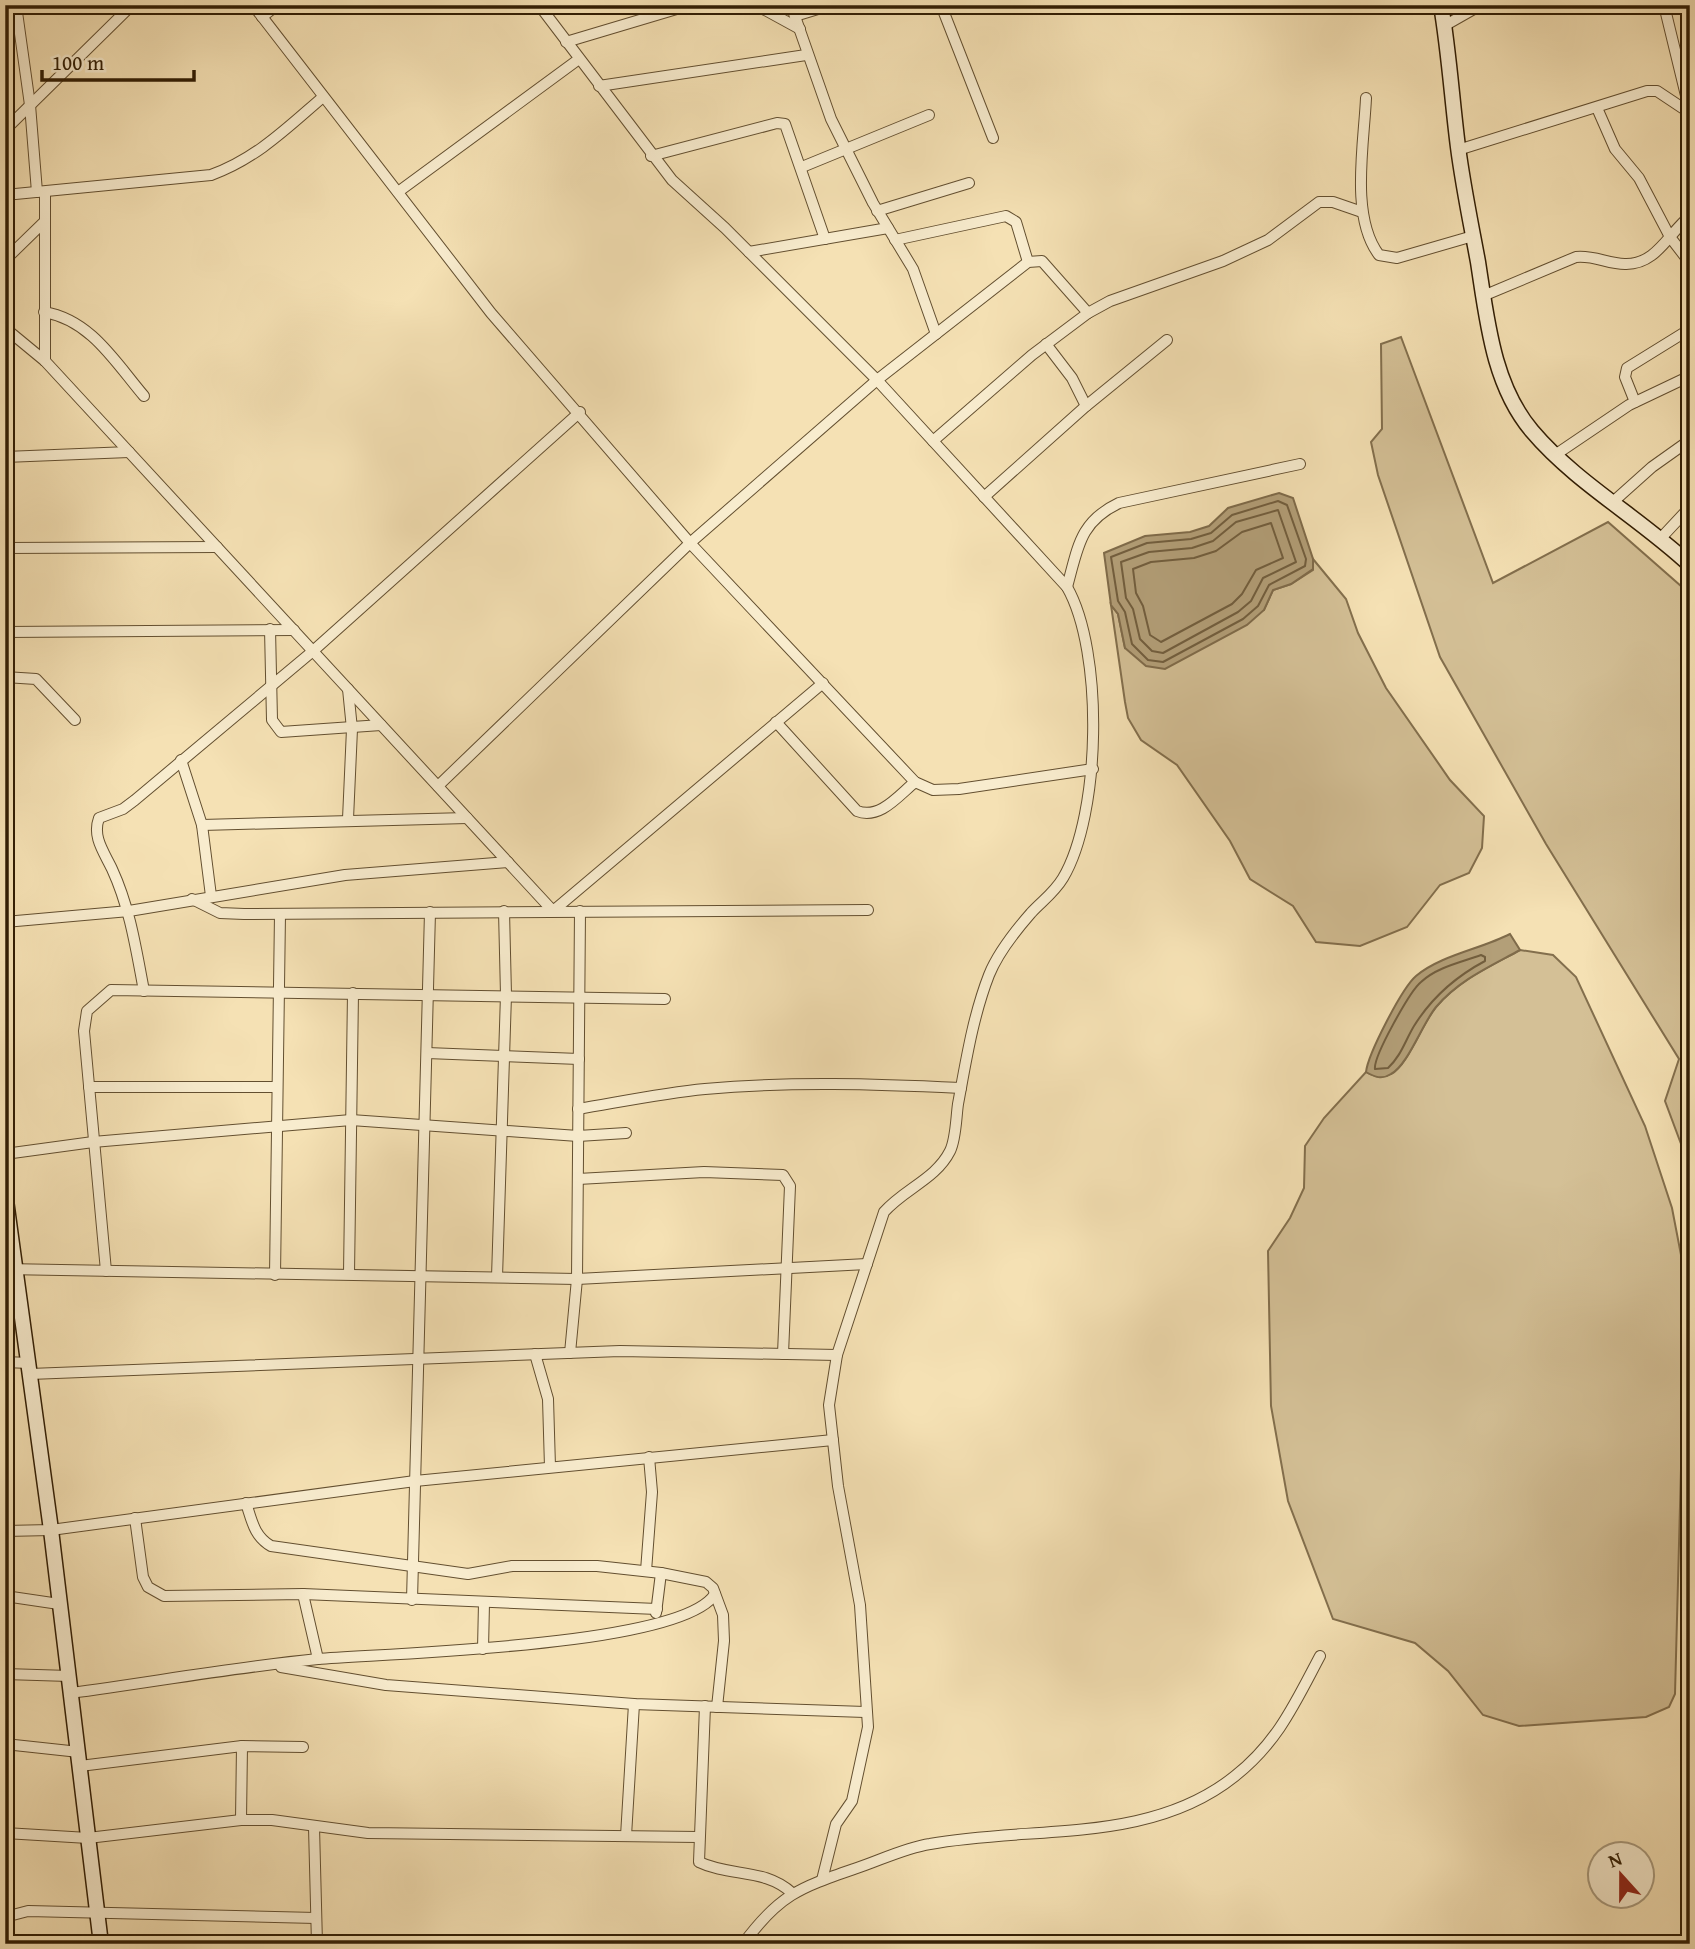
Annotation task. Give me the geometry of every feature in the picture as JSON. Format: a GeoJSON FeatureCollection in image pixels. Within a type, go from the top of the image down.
{"type":"FeatureCollection","features":[{"type":"Feature","properties":{"kind":"street"},"geometry":{"type":"LineString","coordinates":[[16,5],[41,192],[45,361]]}},
{"type":"Feature","properties":{"kind":"street"},"geometry":{"type":"LineString","coordinates":[[5,130],[132,5]]}},
{"type":"Feature","properties":{"kind":"street"},"geometry":{"type":"LineString","coordinates":[[253,5],[492,313],[691,543],[915,782],[933,790],[959,789],[1093,769]]}},
{"type":"Feature","properties":{"kind":"street"},"geometry":{"type":"LineString","coordinates":[[262,17],[277,5]]}},
{"type":"Feature","properties":{"kind":"street"},"geometry":{"type":"LineString","coordinates":[[538,5],[672,180],[749,252],[877,380],[1067,587],[1074,599],[1090,672],[1093,769],[1076,842],[1065,875],[1051,895],[1031,914],[990,972],[971,1035],[951,1150],[936,1170],[896,1198],[884,1212],[837,1355],[829,1405],[860,1605],[868,1727],[852,1801],[836,1824],[822,1880]]}},
{"type":"Feature","properties":{"kind":"street"},"geometry":{"type":"LineString","coordinates":[[566,42],[690,5]]}},
{"type":"Feature","properties":{"kind":"street"},"geometry":{"type":"LineString","coordinates":[[756,5],[800,29]]}},
{"type":"Feature","properties":{"kind":"street"},"geometry":{"type":"LineString","coordinates":[[791,5],[806,55],[845,150],[918,281],[936,334]]}},
{"type":"Feature","properties":{"kind":"street"},"geometry":{"type":"LineString","coordinates":[[795,16],[831,5]]}},
{"type":"Feature","properties":{"kind":"street"},"geometry":{"type":"LineString","coordinates":[[941,5],[993,138]]}},
{"type":"Feature","properties":{"kind":"street"},"geometry":{"type":"LineString","coordinates":[[1441,5],[1458,150],[1483,296],[1496,362],[1511,399],[1531,430],[1555,455],[1661,538],[1690,565]]}},
{"type":"Feature","properties":{"kind":"street"},"geometry":{"type":"LineString","coordinates":[[1444,26],[1481,5]]}},
{"type":"Feature","properties":{"kind":"street"},"geometry":{"type":"LineString","coordinates":[[1666,6],[1690,113]]}},
{"type":"Feature","properties":{"kind":"street"},"geometry":{"type":"LineString","coordinates":[[599,86],[806,55]]}},
{"type":"Feature","properties":{"kind":"street"},"geometry":{"type":"LineString","coordinates":[[398,192],[579,60]]}},
{"type":"Feature","properties":{"kind":"street"},"geometry":{"type":"LineString","coordinates":[[1458,150],[1636,94],[1657,92],[1690,113]]}},
{"type":"Feature","properties":{"kind":"street"},"geometry":{"type":"LineString","coordinates":[[5,195],[211,175],[237,166],[256,153],[323,97]]}},
{"type":"Feature","properties":{"kind":"street"},"geometry":{"type":"LineString","coordinates":[[1366,98],[1362,212],[1371,245],[1379,255],[1397,258],[1473,236]]}},
{"type":"Feature","properties":{"kind":"street"},"geometry":{"type":"LineString","coordinates":[[1597,108],[1615,149],[1639,178],[1670,237],[1690,263]]}},
{"type":"Feature","properties":{"kind":"street"},"geometry":{"type":"LineString","coordinates":[[802,167],[929,115]]}},
{"type":"Feature","properties":{"kind":"street"},"geometry":{"type":"LineString","coordinates":[[651,156],[778,123],[785,124],[790,131],[825,239]]}},
{"type":"Feature","properties":{"kind":"street"},"geometry":{"type":"LineString","coordinates":[[877,211],[969,183]]}},
{"type":"Feature","properties":{"kind":"street"},"geometry":{"type":"LineString","coordinates":[[933,441],[1046,344],[1088,313],[1110,301],[1268,240],[1319,202],[1332,202],[1362,212]]}},
{"type":"Feature","properties":{"kind":"street"},"geometry":{"type":"LineString","coordinates":[[895,240],[1006,216],[1016,222],[1028,262]]}},
{"type":"Feature","properties":{"kind":"street"},"geometry":{"type":"LineString","coordinates":[[1483,296],[1576,257],[1590,256],[1624,264],[1643,262],[1690,216]]}},
{"type":"Feature","properties":{"kind":"street"},"geometry":{"type":"LineString","coordinates":[[5,260],[43,223]]}},
{"type":"Feature","properties":{"kind":"street"},"geometry":{"type":"LineString","coordinates":[[749,252],[888,228]]}},
{"type":"Feature","properties":{"kind":"street"},"geometry":{"type":"LineString","coordinates":[[438,786],[691,543],[877,380],[1028,262],[1042,261],[1088,313]]}},
{"type":"Feature","properties":{"kind":"street"},"geometry":{"type":"LineString","coordinates":[[44,312],[64,315],[90,331],[144,396]]}},
{"type":"Feature","properties":{"kind":"street"},"geometry":{"type":"LineString","coordinates":[[5,328],[45,361],[553,911]]}},
{"type":"Feature","properties":{"kind":"street"},"geometry":{"type":"LineString","coordinates":[[1635,402],[1625,377],[1627,368],[1690,329]]}},
{"type":"Feature","properties":{"kind":"street"},"geometry":{"type":"LineString","coordinates":[[984,497],[1086,406],[1167,340]]}},
{"type":"Feature","properties":{"kind":"street"},"geometry":{"type":"LineString","coordinates":[[1046,344],[1072,378],[1086,406]]}},
{"type":"Feature","properties":{"kind":"street"},"geometry":{"type":"LineString","coordinates":[[1555,455],[1635,402],[1690,376]]}},
{"type":"Feature","properties":{"kind":"street"},"geometry":{"type":"LineString","coordinates":[[144,991],[129,911],[98,840],[96,827],[99,818],[123,809],[313,651],[580,412]]}},
{"type":"Feature","properties":{"kind":"street"},"geometry":{"type":"LineString","coordinates":[[1614,501],[1651,467],[1690,440]]}},
{"type":"Feature","properties":{"kind":"street"},"geometry":{"type":"LineString","coordinates":[[5,457],[129,452]]}},
{"type":"Feature","properties":{"kind":"street"},"geometry":{"type":"LineString","coordinates":[[1067,587],[1083,533],[1104,510],[1119,503],[1300,464]]}},
{"type":"Feature","properties":{"kind":"street"},"geometry":{"type":"LineString","coordinates":[[1661,538],[1690,507]]}},
{"type":"Feature","properties":{"kind":"street"},"geometry":{"type":"LineString","coordinates":[[5,548],[217,547]]}},
{"type":"Feature","properties":{"kind":"street"},"geometry":{"type":"LineString","coordinates":[[270,629],[272,720],[281,732],[381,725]]}},
{"type":"Feature","properties":{"kind":"street"},"geometry":{"type":"LineString","coordinates":[[5,632],[294,630]]}},
{"type":"Feature","properties":{"kind":"street"},"geometry":{"type":"LineString","coordinates":[[5,677],[36,679],[75,720]]}},
{"type":"Feature","properties":{"kind":"street"},"geometry":{"type":"LineString","coordinates":[[553,911],[824,683]]}},
{"type":"Feature","properties":{"kind":"street"},"geometry":{"type":"LineString","coordinates":[[348,689],[352,729],[348,819]]}},
{"type":"Feature","properties":{"kind":"street"},"geometry":{"type":"LineString","coordinates":[[776,722],[857,811],[872,814],[880,811],[915,782]]}},
{"type":"Feature","properties":{"kind":"street"},"geometry":{"type":"LineString","coordinates":[[181,760],[202,825],[211,896]]}},
{"type":"Feature","properties":{"kind":"street"},"geometry":{"type":"LineString","coordinates":[[202,825],[348,819],[467,818]]}},
{"type":"Feature","properties":{"kind":"street"},"geometry":{"type":"LineString","coordinates":[[5,922],[129,911],[345,875],[508,862]]}},
{"type":"Feature","properties":{"kind":"street"},"geometry":{"type":"LineString","coordinates":[[192,899],[220,913],[280,914],[868,910]]}},
{"type":"Feature","properties":{"kind":"street"},"geometry":{"type":"LineString","coordinates":[[497,1277],[506,995],[504,911]]}},
{"type":"Feature","properties":{"kind":"street"},"geometry":{"type":"LineString","coordinates":[[570,1353],[576,1279],[580,911]]}},
{"type":"Feature","properties":{"kind":"street"},"geometry":{"type":"LineString","coordinates":[[412,1600],[430,912]]}},
{"type":"Feature","properties":{"kind":"street"},"geometry":{"type":"LineString","coordinates":[[275,1275],[280,914]]}},
{"type":"Feature","properties":{"kind":"street"},"geometry":{"type":"LineString","coordinates":[[106,1270],[84,1031],[87,1011],[111,990],[666,999]]}},
{"type":"Feature","properties":{"kind":"street"},"geometry":{"type":"LineString","coordinates":[[349,1274],[353,993]]}},
{"type":"Feature","properties":{"kind":"street"},"geometry":{"type":"LineString","coordinates":[[427,1054],[579,1059]]}},
{"type":"Feature","properties":{"kind":"street"},"geometry":{"type":"LineString","coordinates":[[578,1109],[703,1089],[760,1085],[849,1082],[961,1088]]}},
{"type":"Feature","properties":{"kind":"street"},"geometry":{"type":"LineString","coordinates":[[89,1087],[277,1087]]}},
{"type":"Feature","properties":{"kind":"street"},"geometry":{"type":"LineString","coordinates":[[5,1154],[93,1142],[351,1120],[578,1136],[626,1133]]}},
{"type":"Feature","properties":{"kind":"street"},"geometry":{"type":"LineString","coordinates":[[578,1179],[704,1172],[783,1175],[790,1186],[782,1354]]}},
{"type":"Feature","properties":{"kind":"street"},"geometry":{"type":"LineString","coordinates":[[5,1193],[10,1269],[29,1368],[51,1530],[101,1944]]}},
{"type":"Feature","properties":{"kind":"street"},"geometry":{"type":"LineString","coordinates":[[10,1269],[576,1279],[867,1264]]}},
{"type":"Feature","properties":{"kind":"street"},"geometry":{"type":"LineString","coordinates":[[5,1362],[29,1368],[570,1353],[837,1355]]}},
{"type":"Feature","properties":{"kind":"street"},"geometry":{"type":"LineString","coordinates":[[536,1354],[548,1399],[550,1467]]}},
{"type":"Feature","properties":{"kind":"street"},"geometry":{"type":"LineString","coordinates":[[5,1531],[51,1530],[415,1481],[833,1440]]}},
{"type":"Feature","properties":{"kind":"street"},"geometry":{"type":"LineString","coordinates":[[646,1571],[652,1492],[649,1457]]}},
{"type":"Feature","properties":{"kind":"street"},"geometry":{"type":"LineString","coordinates":[[246,1503],[254,1529],[261,1540],[271,1546],[468,1573],[512,1566],[597,1566],[660,1573],[706,1583],[715,1594],[723,1615],[724,1641],[717,1707]]}},
{"type":"Feature","properties":{"kind":"street"},"geometry":{"type":"LineString","coordinates":[[135,1518],[143,1577],[148,1587],[164,1596],[303,1594],[657,1609]]}},
{"type":"Feature","properties":{"kind":"street"},"geometry":{"type":"LineString","coordinates":[[655,1624],[660,1573]]}},
{"type":"Feature","properties":{"kind":"street"},"geometry":{"type":"LineString","coordinates":[[303,1594],[318,1659]]}},
{"type":"Feature","properties":{"kind":"street"},"geometry":{"type":"LineString","coordinates":[[71,1693],[318,1659],[482,1649],[655,1624],[701,1607],[710,1602],[715,1594]]}},
{"type":"Feature","properties":{"kind":"street"},"geometry":{"type":"LineString","coordinates":[[5,1597],[59,1604]]}},
{"type":"Feature","properties":{"kind":"street"},"geometry":{"type":"LineString","coordinates":[[482,1649],[484,1602]]}},
{"type":"Feature","properties":{"kind":"street"},"geometry":{"type":"LineString","coordinates":[[743,1944],[761,1920],[792,1893],[928,1844],[1122,1826],[1190,1805],[1235,1776],[1278,1734],[1320,1656]]}},
{"type":"Feature","properties":{"kind":"street"},"geometry":{"type":"LineString","coordinates":[[270,1665],[386,1685],[634,1704],[865,1712]]}},
{"type":"Feature","properties":{"kind":"street"},"geometry":{"type":"LineString","coordinates":[[5,1674],[69,1676]]}},
{"type":"Feature","properties":{"kind":"street"},"geometry":{"type":"LineString","coordinates":[[626,1836],[634,1704]]}},
{"type":"Feature","properties":{"kind":"street"},"geometry":{"type":"LineString","coordinates":[[705,1706],[699,1862],[761,1875],[792,1893]]}},
{"type":"Feature","properties":{"kind":"street"},"geometry":{"type":"LineString","coordinates":[[5,1744],[80,1759],[242,1746],[303,1747]]}},
{"type":"Feature","properties":{"kind":"street"},"geometry":{"type":"LineString","coordinates":[[241,1820],[242,1746]]}},
{"type":"Feature","properties":{"kind":"street"},"geometry":{"type":"LineString","coordinates":[[5,1833],[88,1838],[241,1820],[272,1820],[380,1834],[698,1837]]}},
{"type":"Feature","properties":{"kind":"street"},"geometry":{"type":"LineString","coordinates":[[314,1827],[317,1944]]}},
{"type":"Feature","properties":{"kind":"street"},"geometry":{"type":"LineString","coordinates":[[5,1917],[28,1911],[316,1918]]}},
{"type":"Feature","properties":{"kind":"shaded area"},"geometry":{"type":"Polygon","coordinates":[[[1401,337],[1493,583],[1608,522],[1690,594],[1690,1168],[1665,1101],[1679,1059],[1546,844],[1440,657],[1378,475],[1371,442],[1382,429],[1381,344],[1401,337]]]}},
{"type":"Feature","properties":{"kind":"shaded area"},"geometry":{"type":"Polygon","coordinates":[[[1313,559],[1346,599],[1358,633],[1386,688],[1450,780],[1484,816],[1482,848],[1469,873],[1440,885],[1407,927],[1360,946],[1316,942],[1293,906],[1250,879],[1230,841],[1177,765],[1141,740],[1128,718],[1111,605],[1118,614],[1125,648],[1264,610],[1273,590],[1291,584],[1313,570],[1313,559]]]}},
{"type":"Feature","properties":{"kind":"shaded area"},"geometry":{"type":"Polygon","coordinates":[[[1520,950],[1553,955],[1576,977],[1645,1126],[1672,1208],[1686,1281],[1675,1694],[1669,1707],[1646,1717],[1519,1726],[1483,1715],[1448,1671],[1415,1643],[1333,1619],[1288,1501],[1271,1406],[1268,1251],[1290,1218],[1304,1188],[1305,1146],[1324,1118],[1366,1072],[1382,1077],[1397,1069],[1431,1014],[1445,997],[1475,975],[1520,950]]]}},
{"type":"Feature","properties":{"kind":"water"},"geometry":{"type":"Polygon","coordinates":[[[1279,493],[1293,498],[1313,559],[1313,569],[1291,584],[1273,590],[1264,610],[1247,625],[1165,669],[1146,666],[1125,648],[1118,614],[1111,605],[1104,553],[1145,536],[1190,532],[1209,526],[1228,508],[1279,493]]]}},
{"type":"Feature","properties":{"kind":"water"},"geometry":{"type":"Polygon","coordinates":[[[1510,934],[1520,950],[1475,975],[1445,997],[1431,1014],[1397,1069],[1382,1077],[1366,1072],[1386,1022],[1416,976],[1449,957],[1510,934]]]}}]}
